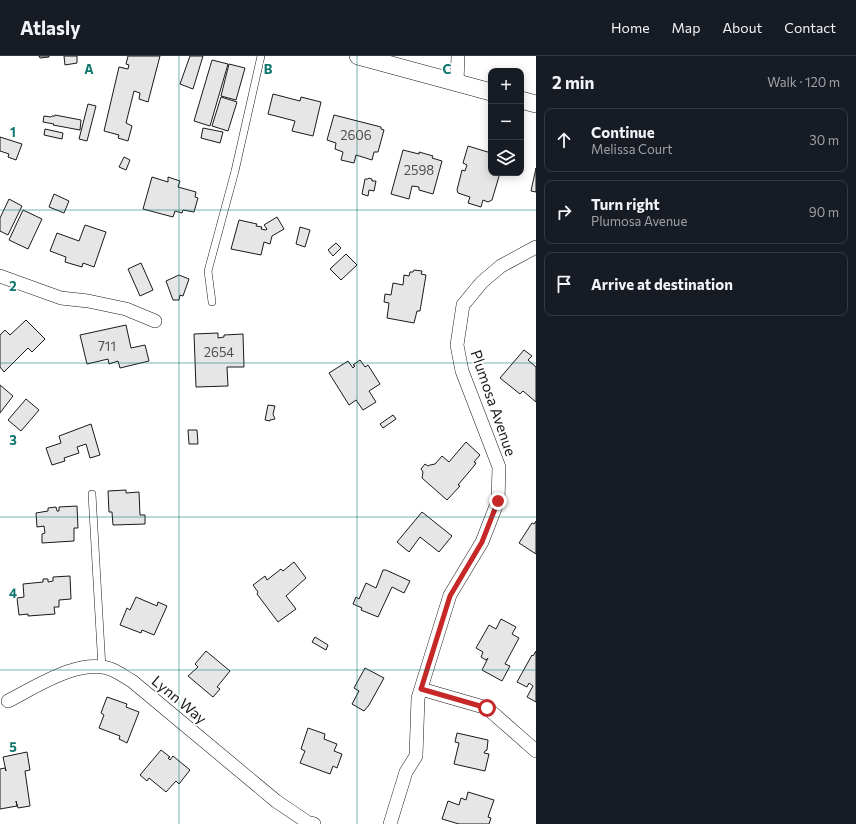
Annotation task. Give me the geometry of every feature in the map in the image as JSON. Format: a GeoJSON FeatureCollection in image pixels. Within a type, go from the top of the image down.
{"type":"FeatureCollection","features":[{"type":"Feature","properties":{"kind":"street"},"geometry":{"type":"LineString","coordinates":[[358,56],[488,91]]}},
{"type":"Feature","properties":{"kind":"street"},"geometry":{"type":"LineString","coordinates":[[457,83],[458,56]]}},
{"type":"Feature","properties":{"kind":"street"},"geometry":{"type":"LineString","coordinates":[[524,101],[536,104]]}},
{"type":"Feature","properties":{"kind":"street","name":"Plumosa Avenue"},"geometry":{"type":"LineString","coordinates":[[390,824],[406,772],[416,756],[418,698],[450,596],[482,542],[498,501],[499,467],[462,371],[457,345],[463,305],[482,282],[500,266],[536,247]]}},
{"type":"Feature","properties":{"kind":"street"},"geometry":{"type":"LineString","coordinates":[[0,276],[61,298],[88,301],[126,309],[155,320]]}},
{"type":"Feature","properties":{"kind":"street","name":"Lynn Way"},"geometry":{"type":"LineString","coordinates":[[8,701],[69,670],[93,666],[112,670],[132,681],[276,801],[307,822],[314,824]]}},
{"type":"Feature","properties":{"kind":"street"},"geometry":{"type":"LineString","coordinates":[[421,689],[487,708],[536,751]]}},
{"type":"Feature","properties":{"kind":"lane"},"geometry":{"type":"LineString","coordinates":[[212,302],[208,270],[234,171],[261,56]]}},
{"type":"Feature","properties":{"kind":"lane"},"geometry":{"type":"LineString","coordinates":[[92,494],[102,668]]}},
{"type":"Feature","properties":{"kind":"building"},"geometry":{"type":"Polygon","coordinates":[[[39,56],[49,56],[49,57],[40,58],[39,56]]]}},
{"type":"Feature","properties":{"kind":"building"},"geometry":{"type":"Polygon","coordinates":[[[64,56],[77,56],[77,63],[65,65],[64,56]]]}},
{"type":"Feature","properties":{"kind":"building"},"geometry":{"type":"Polygon","coordinates":[[[128,56],[160,56],[148,102],[139,99],[140,93],[134,91],[126,123],[132,126],[128,141],[118,138],[119,135],[104,131],[119,67],[128,69],[129,65],[126,64],[128,56]]]}},
{"type":"Feature","properties":{"kind":"building"},"geometry":{"type":"Polygon","coordinates":[[[190,56],[203,56],[193,89],[180,84],[190,56]]]}},
{"type":"Feature","properties":{"kind":"building"},"geometry":{"type":"Polygon","coordinates":[[[212,60],[228,64],[210,126],[194,121],[212,60]]]}},
{"type":"Feature","properties":{"kind":"building"},"geometry":{"type":"Polygon","coordinates":[[[229,64],[245,68],[236,100],[221,96],[229,64]]]}},
{"type":"Feature","properties":{"kind":"building"},"geometry":{"type":"Polygon","coordinates":[[[273,94],[300,101],[301,97],[321,102],[313,136],[292,131],[295,121],[268,114],[273,94]]]}},
{"type":"Feature","properties":{"kind":"building"},"geometry":{"type":"Polygon","coordinates":[[[221,97],[237,102],[228,131],[212,126],[221,97]]]}},
{"type":"Feature","properties":{"kind":"building"},"geometry":{"type":"Polygon","coordinates":[[[88,104],[96,106],[87,141],[79,139],[88,104]]]}},
{"type":"Feature","properties":{"kind":"building"},"geometry":{"type":"Polygon","coordinates":[[[55,115],[81,120],[80,130],[43,122],[44,116],[51,117],[55,115]]]}},
{"type":"Feature","properties":{"kind":"building"},"geometry":{"type":"Polygon","coordinates":[[[334,115],[381,127],[381,129],[384,130],[378,152],[374,152],[372,160],[356,155],[354,163],[341,160],[343,152],[335,149],[336,143],[327,140],[334,115]]]}},
{"type":"Feature","properties":{"kind":"building"},"geometry":{"type":"Polygon","coordinates":[[[203,128],[223,132],[220,143],[201,138],[203,128]]]}},
{"type":"Feature","properties":{"kind":"building"},"geometry":{"type":"Polygon","coordinates":[[[45,129],[63,133],[62,139],[44,135],[45,129]]]}},
{"type":"Feature","properties":{"kind":"building"},"geometry":{"type":"Polygon","coordinates":[[[0,137],[22,144],[16,160],[8,157],[9,154],[0,151],[0,137]]]}},
{"type":"Feature","properties":{"kind":"building"},"geometry":{"type":"Polygon","coordinates":[[[468,146],[488,152],[488,176],[499,176],[492,200],[488,202],[483,200],[481,207],[468,203],[470,197],[458,193],[457,190],[462,170],[465,171],[467,165],[463,163],[468,146]]]}},
{"type":"Feature","properties":{"kind":"building"},"geometry":{"type":"Polygon","coordinates":[[[403,150],[419,154],[419,152],[433,156],[432,158],[442,161],[433,194],[419,190],[419,187],[412,186],[409,199],[391,194],[403,150]]]}},
{"type":"Feature","properties":{"kind":"building"},"geometry":{"type":"Polygon","coordinates":[[[124,157],[130,160],[126,170],[119,167],[124,157]]]}},
{"type":"Feature","properties":{"kind":"building"},"geometry":{"type":"Polygon","coordinates":[[[536,168],[536,192],[531,191],[536,168]]]}},
{"type":"Feature","properties":{"kind":"building"},"geometry":{"type":"Polygon","coordinates":[[[152,177],[168,182],[168,177],[180,181],[178,187],[196,192],[195,197],[198,198],[194,212],[183,210],[182,213],[175,211],[173,217],[143,209],[152,177]]]}},
{"type":"Feature","properties":{"kind":"building"},"geometry":{"type":"Polygon","coordinates":[[[365,179],[372,179],[372,181],[376,181],[374,191],[369,190],[368,196],[362,194],[365,179]]]}},
{"type":"Feature","properties":{"kind":"building"},"geometry":{"type":"Polygon","coordinates":[[[54,194],[69,201],[64,213],[49,207],[54,194]]]}},
{"type":"Feature","properties":{"kind":"building"},"geometry":{"type":"Polygon","coordinates":[[[9,199],[22,206],[8,235],[0,231],[0,218],[9,199]]]}},
{"type":"Feature","properties":{"kind":"building"},"geometry":{"type":"Polygon","coordinates":[[[23,210],[42,219],[28,249],[9,240],[23,210]]]}},
{"type":"Feature","properties":{"kind":"building"},"geometry":{"type":"Polygon","coordinates":[[[277,217],[284,229],[272,236],[270,244],[264,242],[261,255],[231,249],[239,220],[257,224],[256,226],[262,227],[261,229],[266,230],[267,229],[264,225],[277,217]]]}},
{"type":"Feature","properties":{"kind":"building"},"geometry":{"type":"Polygon","coordinates":[[[85,225],[106,232],[94,267],[83,263],[82,267],[65,262],[66,257],[50,251],[57,233],[79,241],[85,225]]]}},
{"type":"Feature","properties":{"kind":"building"},"geometry":{"type":"Polygon","coordinates":[[[300,227],[310,230],[305,247],[296,244],[300,227]]]}},
{"type":"Feature","properties":{"kind":"building"},"geometry":{"type":"Polygon","coordinates":[[[336,243],[341,248],[333,256],[328,250],[336,243]]]}},
{"type":"Feature","properties":{"kind":"building"},"geometry":{"type":"Polygon","coordinates":[[[346,254],[357,265],[341,280],[330,269],[346,254]]]}},
{"type":"Feature","properties":{"kind":"building"},"geometry":{"type":"Polygon","coordinates":[[[141,263],[153,290],[140,296],[128,269],[141,263]]]}},
{"type":"Feature","properties":{"kind":"building"},"geometry":{"type":"Polygon","coordinates":[[[414,270],[422,271],[421,274],[426,275],[420,311],[417,311],[414,323],[387,318],[389,303],[384,302],[385,294],[391,295],[393,283],[403,285],[404,275],[409,276],[410,272],[413,272],[414,270]]]}},
{"type":"Feature","properties":{"kind":"building"},"geometry":{"type":"Polygon","coordinates":[[[179,275],[189,279],[183,296],[180,295],[179,300],[173,300],[166,281],[179,275]]]}},
{"type":"Feature","properties":{"kind":"building"},"geometry":{"type":"Polygon","coordinates":[[[26,320],[45,339],[32,352],[28,348],[4,372],[0,367],[0,335],[5,330],[10,335],[26,320]]]}},
{"type":"Feature","properties":{"kind":"building"},"geometry":{"type":"Polygon","coordinates":[[[126,325],[131,348],[145,345],[149,361],[120,368],[118,361],[109,364],[108,359],[87,364],[80,335],[126,325]]]}},
{"type":"Feature","properties":{"kind":"building"},"geometry":{"type":"Polygon","coordinates":[[[218,333],[218,338],[224,337],[224,335],[243,334],[244,367],[227,367],[228,386],[196,387],[194,334],[218,333]]]}},
{"type":"Feature","properties":{"kind":"building"},"geometry":{"type":"Polygon","coordinates":[[[524,350],[532,356],[528,360],[536,367],[536,402],[523,391],[520,394],[500,378],[524,350]]]}},
{"type":"Feature","properties":{"kind":"building"},"geometry":{"type":"Polygon","coordinates":[[[360,360],[365,367],[368,365],[380,384],[369,391],[376,402],[363,410],[356,400],[349,405],[329,373],[348,361],[353,368],[355,366],[353,365],[360,360]]]}},
{"type":"Feature","properties":{"kind":"building"},"geometry":{"type":"Polygon","coordinates":[[[0,385],[13,396],[0,413],[0,385]]]}},
{"type":"Feature","properties":{"kind":"building"},"geometry":{"type":"Polygon","coordinates":[[[26,399],[39,410],[21,431],[8,420],[26,399]]]}},
{"type":"Feature","properties":{"kind":"building"},"geometry":{"type":"Polygon","coordinates":[[[268,405],[275,406],[273,414],[275,419],[270,421],[265,420],[268,405]]]}},
{"type":"Feature","properties":{"kind":"building"},"geometry":{"type":"Polygon","coordinates":[[[393,415],[396,419],[383,428],[380,424],[393,415]]]}},
{"type":"Feature","properties":{"kind":"building"},"geometry":{"type":"Polygon","coordinates":[[[91,424],[100,455],[90,458],[86,444],[77,447],[79,453],[64,458],[65,461],[52,465],[46,448],[61,443],[59,436],[91,424]]]}},
{"type":"Feature","properties":{"kind":"building"},"geometry":{"type":"Polygon","coordinates":[[[188,430],[197,430],[198,444],[189,444],[188,430]]]}},
{"type":"Feature","properties":{"kind":"building"},"geometry":{"type":"Polygon","coordinates":[[[466,442],[480,455],[474,462],[476,463],[474,466],[458,485],[460,486],[447,500],[422,478],[423,472],[421,469],[425,464],[428,466],[435,464],[442,456],[449,462],[466,442]]]}},
{"type":"Feature","properties":{"kind":"building"},"geometry":{"type":"Polygon","coordinates":[[[126,490],[126,493],[139,492],[140,515],[145,515],[145,524],[113,525],[112,512],[109,512],[108,491],[126,490]]]}},
{"type":"Feature","properties":{"kind":"building"},"geometry":{"type":"Polygon","coordinates":[[[77,506],[78,528],[74,528],[74,541],[42,543],[42,534],[45,533],[44,526],[37,527],[36,513],[48,511],[48,508],[56,507],[57,511],[59,511],[59,507],[77,506]]]}},
{"type":"Feature","properties":{"kind":"building"},"geometry":{"type":"Polygon","coordinates":[[[422,512],[452,536],[439,552],[420,537],[409,552],[397,542],[422,512]]]}},
{"type":"Feature","properties":{"kind":"building"},"geometry":{"type":"Polygon","coordinates":[[[536,521],[536,554],[519,543],[532,523],[534,524],[536,521]]]}},
{"type":"Feature","properties":{"kind":"building"},"geometry":{"type":"Polygon","coordinates":[[[294,562],[306,578],[286,596],[296,609],[278,622],[257,594],[258,592],[253,585],[265,576],[267,580],[281,569],[283,571],[294,562]]]}},
{"type":"Feature","properties":{"kind":"building"},"geometry":{"type":"Polygon","coordinates":[[[383,570],[410,581],[404,593],[392,587],[378,617],[361,610],[362,608],[353,604],[356,597],[359,599],[366,583],[376,588],[383,570]]]}},
{"type":"Feature","properties":{"kind":"building"},"geometry":{"type":"Polygon","coordinates":[[[70,576],[71,599],[59,600],[59,607],[54,607],[55,614],[28,616],[28,614],[19,615],[17,598],[24,597],[23,584],[43,582],[43,579],[48,579],[48,582],[53,581],[53,577],[70,576]]]}},
{"type":"Feature","properties":{"kind":"building"},"geometry":{"type":"Polygon","coordinates":[[[136,597],[157,606],[158,602],[167,606],[154,635],[142,630],[141,633],[120,625],[127,608],[130,610],[136,597]]]}},
{"type":"Feature","properties":{"kind":"building"},"geometry":{"type":"Polygon","coordinates":[[[501,619],[516,627],[512,634],[519,638],[505,664],[510,666],[502,681],[482,670],[488,658],[486,660],[481,657],[483,652],[476,648],[489,625],[496,629],[501,619]]]}},
{"type":"Feature","properties":{"kind":"building"},"geometry":{"type":"Polygon","coordinates":[[[315,637],[328,645],[326,650],[312,642],[315,637]]]}},
{"type":"Feature","properties":{"kind":"building"},"geometry":{"type":"Polygon","coordinates":[[[206,651],[230,671],[217,687],[220,689],[213,697],[188,676],[198,667],[195,664],[206,651]]]}},
{"type":"Feature","properties":{"kind":"building"},"geometry":{"type":"Polygon","coordinates":[[[536,651],[536,702],[527,697],[533,686],[529,683],[527,687],[517,682],[532,655],[533,656],[536,651]]]}},
{"type":"Feature","properties":{"kind":"building"},"geometry":{"type":"Polygon","coordinates":[[[365,668],[384,678],[364,711],[352,704],[359,691],[354,688],[365,668]]]}},
{"type":"Feature","properties":{"kind":"building"},"geometry":{"type":"Polygon","coordinates":[[[107,697],[127,704],[126,707],[139,712],[127,743],[119,739],[120,736],[99,728],[104,715],[101,713],[107,697]]]}},
{"type":"Feature","properties":{"kind":"building"},"geometry":{"type":"Polygon","coordinates":[[[308,728],[325,734],[324,739],[337,744],[334,751],[342,754],[337,768],[333,766],[330,774],[300,763],[305,751],[301,749],[308,728]]]}},
{"type":"Feature","properties":{"kind":"building"},"geometry":{"type":"Polygon","coordinates":[[[457,733],[488,740],[487,750],[484,753],[489,754],[485,771],[454,764],[459,743],[455,742],[457,733]]]}},
{"type":"Feature","properties":{"kind":"building"},"geometry":{"type":"Polygon","coordinates":[[[161,750],[170,757],[168,758],[170,760],[173,756],[190,770],[179,784],[176,781],[166,792],[149,778],[147,781],[140,775],[161,750]]]}},
{"type":"Feature","properties":{"kind":"building"},"geometry":{"type":"Polygon","coordinates":[[[27,752],[30,770],[25,771],[30,806],[18,808],[16,801],[17,806],[0,809],[0,769],[5,768],[6,771],[3,757],[27,752]]]}},
{"type":"Feature","properties":{"kind":"building"},"geometry":{"type":"Polygon","coordinates":[[[468,792],[494,800],[488,817],[491,818],[489,824],[459,824],[442,819],[448,801],[459,805],[461,798],[466,800],[468,792]]]}},
{"type":"Feature","properties":{"kind":"route"},"geometry":{"type":"LineString","coordinates":[[487,708],[421,689],[450,596],[482,542],[498,501]]}}]}
